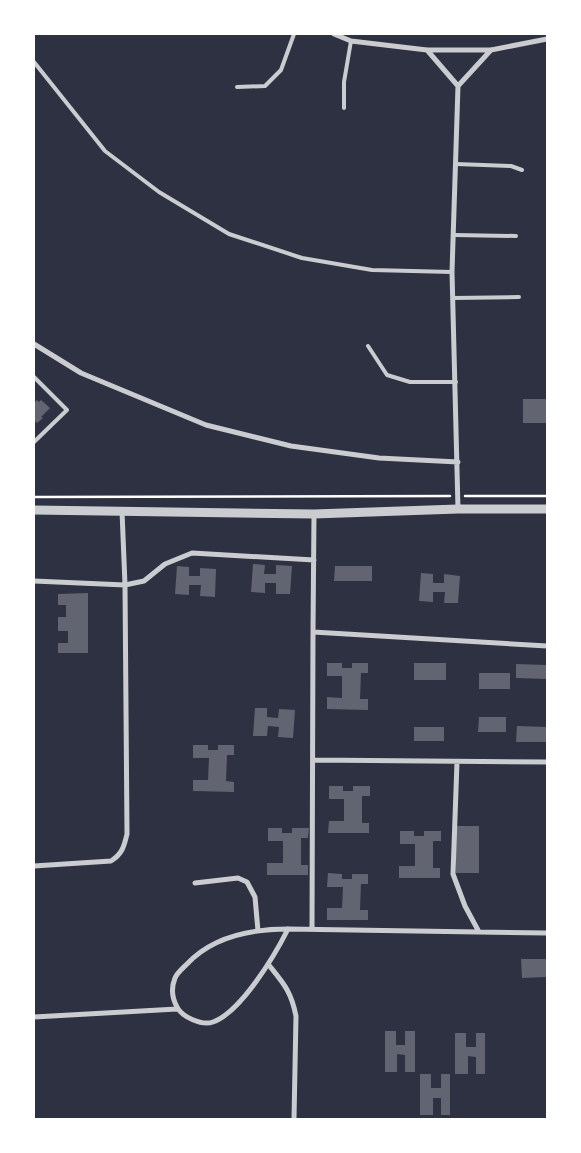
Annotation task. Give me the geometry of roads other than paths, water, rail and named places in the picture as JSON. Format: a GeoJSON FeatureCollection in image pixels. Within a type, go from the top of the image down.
{"type":"FeatureCollection","features":[{"type":"Feature","properties":{"kind":"street"},"geometry":{"type":"LineString","coordinates":[[334,34],[352,41],[427,50],[491,50],[547,39]]}},
{"type":"Feature","properties":{"kind":"street"},"geometry":{"type":"LineString","coordinates":[[427,50],[458,86]]}},
{"type":"Feature","properties":{"kind":"street"},"geometry":{"type":"LineString","coordinates":[[458,509],[452,272],[458,86],[491,50]]}},
{"type":"Feature","properties":{"kind":"street"},"geometry":{"type":"LineString","coordinates":[[34,344],[81,373],[206,425],[291,446],[379,458],[458,462]]}},
{"type":"Feature","properties":{"kind":"street"},"geometry":{"type":"LineString","coordinates":[[34,510],[314,514],[458,509],[547,509]]}},
{"type":"Feature","properties":{"kind":"street"},"geometry":{"type":"LineString","coordinates":[[34,866],[110,861],[120,855],[124,848],[127,834],[122,510]]}},
{"type":"Feature","properties":{"kind":"street"},"geometry":{"type":"LineString","coordinates":[[312,929],[314,514]]}},
{"type":"Feature","properties":{"kind":"street"},"geometry":{"type":"LineString","coordinates":[[34,581],[124,585],[144,581],[165,564],[192,553],[314,560]]}},
{"type":"Feature","properties":{"kind":"street"},"geometry":{"type":"LineString","coordinates":[[313,632],[547,646]]}},
{"type":"Feature","properties":{"kind":"street"},"geometry":{"type":"LineString","coordinates":[[312,760],[547,762]]}},
{"type":"Feature","properties":{"kind":"street"},"geometry":{"type":"LineString","coordinates":[[457,762],[453,874],[465,906],[479,932]]}},
{"type":"Feature","properties":{"kind":"street"},"geometry":{"type":"LineString","coordinates":[[195,883],[238,878],[247,882],[252,888],[258,931]]}},
{"type":"Feature","properties":{"kind":"street"},"geometry":{"type":"LineString","coordinates":[[288,929],[268,964],[225,1016],[212,1023],[202,1023],[192,1020],[177,1009],[171,991],[175,976],[202,949],[248,932],[288,929],[312,929],[547,933]]}},
{"type":"Feature","properties":{"kind":"street"},"geometry":{"type":"LineString","coordinates":[[268,964],[288,988],[293,1000],[296,1016],[294,1119]]}},
{"type":"Feature","properties":{"kind":"street"},"geometry":{"type":"LineString","coordinates":[[34,1017],[177,1009]]}},
{"type":"Feature","properties":{"kind":"lane"},"geometry":{"type":"LineString","coordinates":[[237,87],[265,86],[281,70],[294,34]]}},
{"type":"Feature","properties":{"kind":"lane"},"geometry":{"type":"LineString","coordinates":[[344,108],[344,82],[352,41]]}},
{"type":"Feature","properties":{"kind":"lane"},"geometry":{"type":"LineString","coordinates":[[34,62],[105,151],[159,192],[229,234],[302,258],[372,270],[452,272]]}},
{"type":"Feature","properties":{"kind":"lane"},"geometry":{"type":"LineString","coordinates":[[456,164],[512,166],[522,170]]}},
{"type":"Feature","properties":{"kind":"lane"},"geometry":{"type":"LineString","coordinates":[[454,235],[516,236]]}},
{"type":"Feature","properties":{"kind":"lane"},"geometry":{"type":"LineString","coordinates":[[453,298],[520,297]]}},
{"type":"Feature","properties":{"kind":"lane"},"geometry":{"type":"LineString","coordinates":[[368,346],[387,375],[410,382],[456,382]]}},
{"type":"Feature","properties":{"kind":"lane"},"geometry":{"type":"LineString","coordinates":[[34,377],[67,410],[34,442]]}}]}
